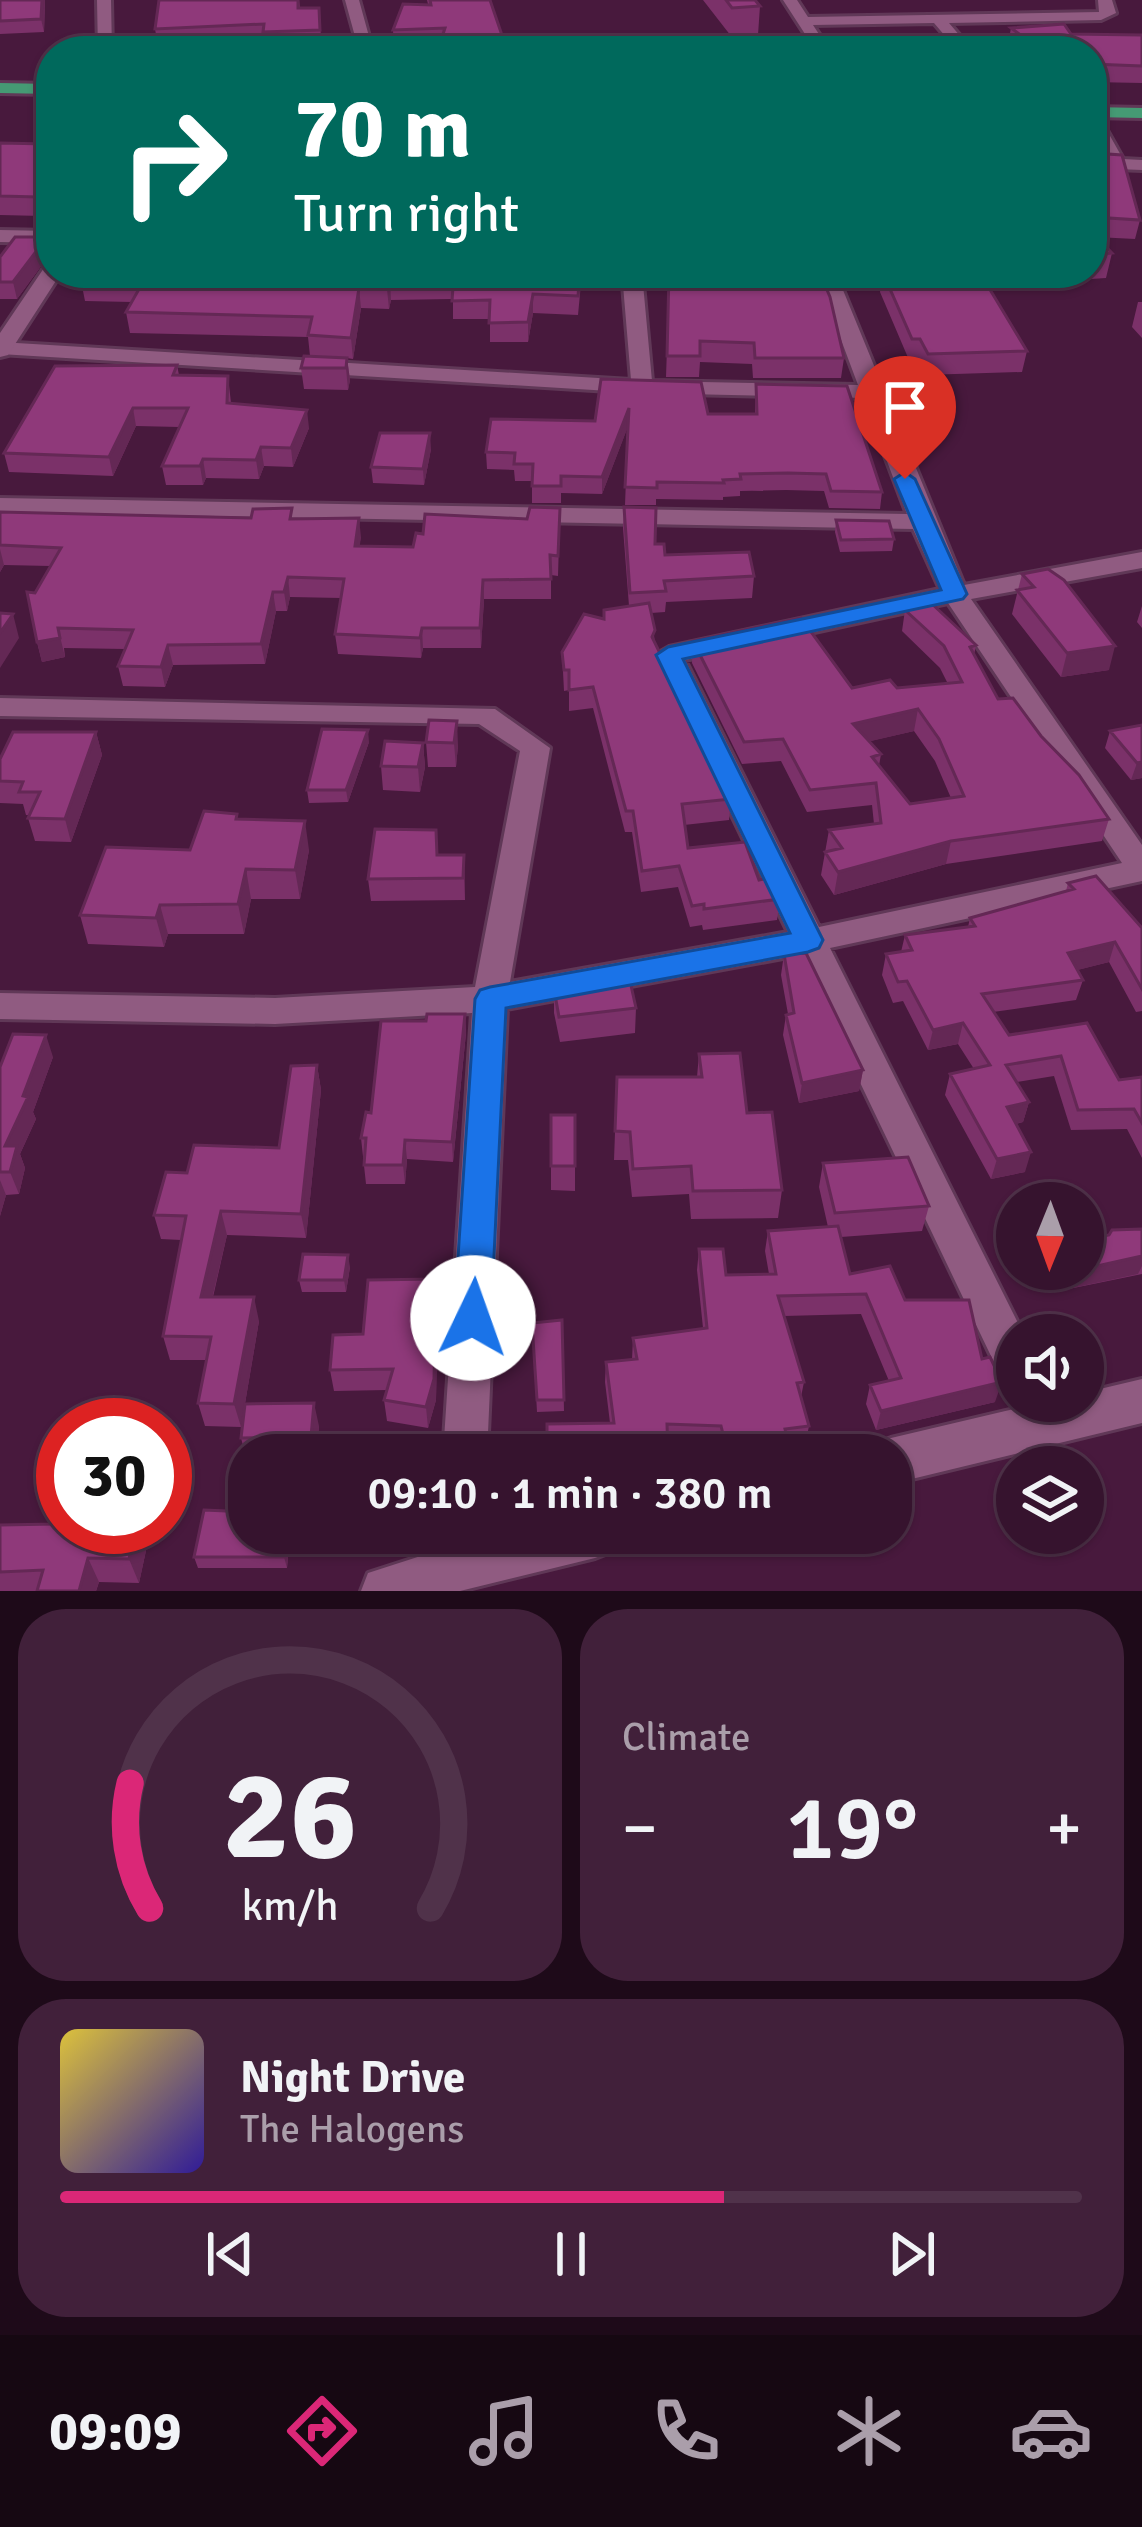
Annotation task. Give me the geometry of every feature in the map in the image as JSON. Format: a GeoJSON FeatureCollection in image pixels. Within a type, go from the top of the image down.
{"type":"FeatureCollection","features":[{"type":"Feature","properties":{"kind":"highway"},"geometry":{"type":"LineString","coordinates":[[0,88],[36,89]]}},
{"type":"Feature","properties":{"kind":"highway"},"geometry":{"type":"LineString","coordinates":[[0,98],[36,99]]}},
{"type":"Feature","properties":{"kind":"highway"},"geometry":{"type":"LineString","coordinates":[[1107,115],[1142,116]]}},
{"type":"Feature","properties":{"kind":"street"},"geometry":{"type":"LineString","coordinates":[[104,0],[105,36]]}},
{"type":"Feature","properties":{"kind":"street"},"geometry":{"type":"LineString","coordinates":[[352,0],[362,36]]}},
{"type":"Feature","properties":{"kind":"street"},"geometry":{"type":"LineString","coordinates":[[790,0],[814,36]]}},
{"type":"Feature","properties":{"kind":"street"},"geometry":{"type":"LineString","coordinates":[[804,21],[1100,16],[1109,13],[1106,0]]}},
{"type":"Feature","properties":{"kind":"street"},"geometry":{"type":"LineString","coordinates":[[939,20],[953,36]]}},
{"type":"Feature","properties":{"kind":"street"},"geometry":{"type":"LineString","coordinates":[[1107,144],[1117,163]]}},
{"type":"Feature","properties":{"kind":"street"},"geometry":{"type":"LineString","coordinates":[[1107,163],[1142,165]]}},
{"type":"Feature","properties":{"kind":"street"},"geometry":{"type":"LineString","coordinates":[[0,236],[36,237]]}},
{"type":"Feature","properties":{"kind":"street"},"geometry":{"type":"LineString","coordinates":[[0,349],[40,288]]}},
{"type":"Feature","properties":{"kind":"street"},"geometry":{"type":"LineString","coordinates":[[633,288],[642,387]]}},
{"type":"Feature","properties":{"kind":"street"},"geometry":{"type":"LineString","coordinates":[[0,1006],[275,1011],[490,999],[808,940],[1142,869],[955,594],[922,522],[832,288]]}},
{"type":"Feature","properties":{"kind":"street"},"geometry":{"type":"LineString","coordinates":[[0,349],[642,387],[870,392]]}},
{"type":"Feature","properties":{"kind":"street"},"geometry":{"type":"LineString","coordinates":[[0,505],[922,522]]}},
{"type":"Feature","properties":{"kind":"street"},"geometry":{"type":"LineString","coordinates":[[996,1322],[668,655],[1142,560]]}},
{"type":"Feature","properties":{"kind":"street"},"geometry":{"type":"LineString","coordinates":[[0,707],[485,715],[535,748],[490,999],[466,1434]]}},
{"type":"Feature","properties":{"kind":"street"},"geometry":{"type":"LineString","coordinates":[[1104,1405],[1142,1401]]}},
{"type":"Feature","properties":{"kind":"street"},"geometry":{"type":"LineString","coordinates":[[912,1454],[1010,1422]]}},
{"type":"Feature","properties":{"kind":"street"},"geometry":{"type":"LineString","coordinates":[[386,1591],[453,1554]]}},
{"type":"Feature","properties":{"kind":"building"},"geometry":{"type":"Polygon","coordinates":[[[0,0],[42,0],[41,19],[0,21],[0,0]]]}},
{"type":"Feature","properties":{"kind":"building"},"geometry":{"type":"Polygon","coordinates":[[[159,0],[298,0],[298,8],[319,8],[320,30],[263,32],[264,24],[155,29],[159,0]]]}},
{"type":"Feature","properties":{"kind":"building"},"geometry":{"type":"Polygon","coordinates":[[[430,0],[490,0],[502,36],[442,36],[445,28],[393,30],[403,4],[431,5],[430,0]]]}},
{"type":"Feature","properties":{"kind":"building"},"geometry":{"type":"Polygon","coordinates":[[[726,0],[755,0],[760,6],[732,8],[726,0]]]}},
{"type":"Feature","properties":{"kind":"building"},"geometry":{"type":"Polygon","coordinates":[[[1064,24],[1071,34],[1142,35],[1142,66],[1107,65],[1107,36],[1022,36],[1011,28],[1064,24]]]}},
{"type":"Feature","properties":{"kind":"building"},"geometry":{"type":"Polygon","coordinates":[[[0,143],[36,144],[36,197],[0,196],[0,143]]]}},
{"type":"Feature","properties":{"kind":"building"},"geometry":{"type":"Polygon","coordinates":[[[1107,154],[1122,155],[1140,220],[1107,218],[1107,154]]]}},
{"type":"Feature","properties":{"kind":"building"},"geometry":{"type":"Polygon","coordinates":[[[15,237],[36,237],[36,252],[13,282],[0,282],[0,257],[15,237]]]}},
{"type":"Feature","properties":{"kind":"building"},"geometry":{"type":"Polygon","coordinates":[[[140,288],[359,288],[351,338],[308,335],[312,317],[126,312],[140,288]]]}},
{"type":"Feature","properties":{"kind":"building"},"geometry":{"type":"Polygon","coordinates":[[[453,288],[579,288],[578,296],[533,294],[528,322],[489,323],[490,300],[452,301],[453,288]]]}},
{"type":"Feature","properties":{"kind":"building"},"geometry":{"type":"Polygon","coordinates":[[[669,288],[826,288],[844,358],[755,358],[754,343],[700,341],[700,356],[667,356],[669,288]]]}},
{"type":"Feature","properties":{"kind":"building"},"geometry":{"type":"Polygon","coordinates":[[[890,288],[989,288],[1027,351],[928,354],[920,339],[912,339],[890,288]]]}},
{"type":"Feature","properties":{"kind":"building"},"geometry":{"type":"Polygon","coordinates":[[[304,356],[347,358],[346,368],[301,368],[304,356]]]}},
{"type":"Feature","properties":{"kind":"building"},"geometry":{"type":"Polygon","coordinates":[[[177,365],[173,375],[228,376],[227,403],[307,410],[291,448],[261,447],[256,460],[203,459],[200,466],[162,466],[188,408],[133,408],[109,457],[4,453],[55,366],[177,365]]]}},
{"type":"Feature","properties":{"kind":"building"},"geometry":{"type":"Polygon","coordinates":[[[601,379],[701,382],[708,414],[757,414],[756,384],[847,386],[882,492],[831,491],[826,474],[788,473],[740,474],[741,479],[724,483],[657,482],[657,488],[625,487],[629,408],[602,477],[561,476],[561,486],[532,486],[533,464],[514,464],[515,453],[486,452],[491,419],[595,421],[601,379]]]}},
{"type":"Feature","properties":{"kind":"building"},"geometry":{"type":"Polygon","coordinates":[[[380,433],[430,433],[423,469],[371,467],[380,433]]]}},
{"type":"Feature","properties":{"kind":"building"},"geometry":{"type":"Polygon","coordinates":[[[530,507],[560,508],[558,556],[550,555],[551,579],[483,580],[480,628],[422,628],[420,638],[335,634],[344,579],[288,577],[284,592],[273,592],[261,644],[168,645],[161,667],[118,666],[133,630],[58,628],[60,638],[37,642],[27,592],[35,593],[61,548],[0,545],[0,512],[251,518],[253,509],[292,508],[290,519],[359,518],[355,546],[413,547],[416,533],[423,534],[425,514],[527,519],[530,507]]]}},
{"type":"Feature","properties":{"kind":"building"},"geometry":{"type":"Polygon","coordinates":[[[624,507],[656,508],[655,544],[664,544],[665,555],[749,552],[754,576],[664,581],[666,591],[630,593],[624,507]]]}},
{"type":"Feature","properties":{"kind":"building"},"geometry":{"type":"Polygon","coordinates":[[[836,520],[889,521],[894,539],[841,540],[836,520]]]}},
{"type":"Feature","properties":{"kind":"building"},"geometry":{"type":"Polygon","coordinates":[[[1048,569],[1064,580],[1115,646],[1067,653],[1017,590],[1034,587],[1022,574],[1048,569]]]}},
{"type":"Feature","properties":{"kind":"building"},"geometry":{"type":"Polygon","coordinates":[[[930,602],[976,645],[970,647],[998,699],[1013,698],[1079,775],[1109,819],[951,841],[838,872],[825,852],[842,848],[829,830],[881,823],[876,783],[810,790],[783,739],[744,742],[693,641],[801,618],[852,688],[890,680],[897,688],[962,682],[944,646],[905,610],[930,602]],[[918,709],[853,724],[881,754],[872,757],[910,804],[964,796],[939,739],[918,709]]]}},
{"type":"Feature","properties":{"kind":"building"},"geometry":{"type":"Polygon","coordinates":[[[649,603],[655,630],[652,637],[731,799],[682,804],[688,848],[745,842],[759,880],[770,878],[780,899],[704,909],[704,904],[692,906],[679,866],[642,871],[633,811],[626,811],[593,687],[569,690],[569,670],[564,670],[562,652],[584,614],[604,619],[604,610],[649,603]]]}},
{"type":"Feature","properties":{"kind":"building"},"geometry":{"type":"Polygon","coordinates":[[[0,613],[13,614],[0,633],[0,613]]]}},
{"type":"Feature","properties":{"kind":"building"},"geometry":{"type":"Polygon","coordinates":[[[429,720],[457,721],[454,743],[426,742],[429,720]]]}},
{"type":"Feature","properties":{"kind":"building"},"geometry":{"type":"Polygon","coordinates":[[[1142,725],[1142,762],[1137,763],[1110,731],[1142,725]]]}},
{"type":"Feature","properties":{"kind":"building"},"geometry":{"type":"Polygon","coordinates":[[[322,729],[368,730],[346,790],[307,790],[322,729]]]}},
{"type":"Feature","properties":{"kind":"building"},"geometry":{"type":"Polygon","coordinates":[[[13,732],[96,732],[65,819],[28,818],[40,792],[19,792],[23,782],[0,781],[0,759],[13,732]]]}},
{"type":"Feature","properties":{"kind":"building"},"geometry":{"type":"Polygon","coordinates":[[[385,741],[423,743],[418,767],[381,766],[385,741]]]}},
{"type":"Feature","properties":{"kind":"building"},"geometry":{"type":"Polygon","coordinates":[[[204,811],[237,814],[236,819],[305,821],[295,870],[246,869],[238,904],[160,905],[156,918],[80,915],[106,847],[190,850],[204,811]]]}},
{"type":"Feature","properties":{"kind":"building"},"geometry":{"type":"Polygon","coordinates":[[[375,829],[436,830],[437,855],[464,855],[463,878],[368,879],[375,829]]]}},
{"type":"Feature","properties":{"kind":"building"},"geometry":{"type":"Polygon","coordinates":[[[1096,876],[1142,928],[1142,989],[1115,942],[1068,953],[1083,980],[982,994],[1009,1035],[1087,1023],[1119,1080],[1142,1077],[1142,1123],[1134,1109],[1078,1110],[1061,1056],[1006,1065],[1029,1102],[1007,1107],[1031,1152],[997,1159],[950,1074],[990,1065],[963,1023],[933,1030],[907,981],[898,982],[886,954],[912,950],[905,935],[975,926],[970,918],[1074,889],[1068,883],[1096,876]]]}},
{"type":"Feature","properties":{"kind":"building"},"geometry":{"type":"Polygon","coordinates":[[[806,953],[863,1070],[802,1083],[786,1015],[794,1013],[784,954],[806,953]]]}},
{"type":"Feature","properties":{"kind":"building"},"geometry":{"type":"Polygon","coordinates":[[[630,981],[636,1008],[559,1017],[554,989],[630,981]]]}},
{"type":"Feature","properties":{"kind":"building"},"geometry":{"type":"Polygon","coordinates":[[[427,1014],[465,1014],[452,1142],[405,1140],[403,1165],[364,1165],[366,1138],[361,1138],[366,1112],[371,1113],[381,1021],[426,1021],[427,1014]]]}},
{"type":"Feature","properties":{"kind":"building"},"geometry":{"type":"Polygon","coordinates":[[[13,1034],[46,1035],[23,1096],[28,1097],[5,1146],[17,1146],[10,1172],[0,1172],[0,1067],[13,1034]]]}},
{"type":"Feature","properties":{"kind":"building"},"geometry":{"type":"Polygon","coordinates":[[[740,1053],[747,1113],[772,1112],[782,1190],[693,1191],[691,1166],[633,1169],[630,1132],[615,1131],[617,1077],[702,1077],[699,1054],[740,1053]]]}},
{"type":"Feature","properties":{"kind":"building"},"geometry":{"type":"Polygon","coordinates":[[[317,1065],[301,1214],[221,1211],[201,1297],[254,1297],[234,1404],[198,1403],[211,1337],[163,1336],[186,1216],[154,1215],[166,1172],[187,1173],[194,1145],[279,1148],[291,1066],[317,1065]]]}},
{"type":"Feature","properties":{"kind":"building"},"geometry":{"type":"Polygon","coordinates":[[[551,1115],[575,1115],[575,1166],[551,1166],[551,1115]]]}},
{"type":"Feature","properties":{"kind":"building"},"geometry":{"type":"Polygon","coordinates":[[[908,1157],[929,1206],[835,1213],[823,1163],[908,1157]]]}},
{"type":"Feature","properties":{"kind":"building"},"geometry":{"type":"Polygon","coordinates":[[[838,1226],[850,1274],[890,1266],[905,1300],[969,1300],[982,1359],[990,1357],[996,1383],[881,1411],[870,1385],[901,1378],[866,1294],[778,1296],[804,1382],[797,1383],[809,1426],[785,1429],[786,1434],[723,1434],[721,1426],[667,1424],[667,1434],[547,1434],[547,1424],[614,1423],[606,1362],[637,1359],[633,1338],[707,1328],[699,1249],[723,1249],[726,1275],[776,1274],[768,1231],[838,1226]]]}},
{"type":"Feature","properties":{"kind":"building"},"geometry":{"type":"Polygon","coordinates":[[[1142,1229],[1142,1256],[1104,1264],[1104,1236],[1112,1230],[1142,1229]]]}},
{"type":"Feature","properties":{"kind":"building"},"geometry":{"type":"Polygon","coordinates":[[[303,1254],[348,1255],[344,1280],[299,1280],[303,1254]]]}},
{"type":"Feature","properties":{"kind":"building"},"geometry":{"type":"Polygon","coordinates":[[[436,1279],[434,1379],[426,1407],[384,1400],[393,1369],[330,1370],[333,1335],[363,1334],[368,1280],[436,1279]]]}},
{"type":"Feature","properties":{"kind":"building"},"geometry":{"type":"Polygon","coordinates":[[[562,1320],[564,1400],[537,1400],[532,1323],[562,1320]]]}},
{"type":"Feature","properties":{"kind":"building"},"geometry":{"type":"Polygon","coordinates":[[[314,1403],[311,1434],[241,1434],[245,1404],[314,1403]]]}},
{"type":"Feature","properties":{"kind":"building"},"geometry":{"type":"Polygon","coordinates":[[[204,1510],[228,1511],[228,1554],[284,1554],[284,1557],[194,1557],[204,1510]]]}},
{"type":"Feature","properties":{"kind":"building"},"geometry":{"type":"Polygon","coordinates":[[[36,1524],[36,1554],[130,1554],[129,1559],[88,1558],[79,1591],[37,1591],[43,1570],[0,1572],[0,1525],[36,1524]]]}},
{"type":"Feature","properties":{"kind":"route"},"geometry":{"type":"LineString","coordinates":[[473,1318],[490,999],[808,940],[668,655],[955,594],[905,479]]}}]}
